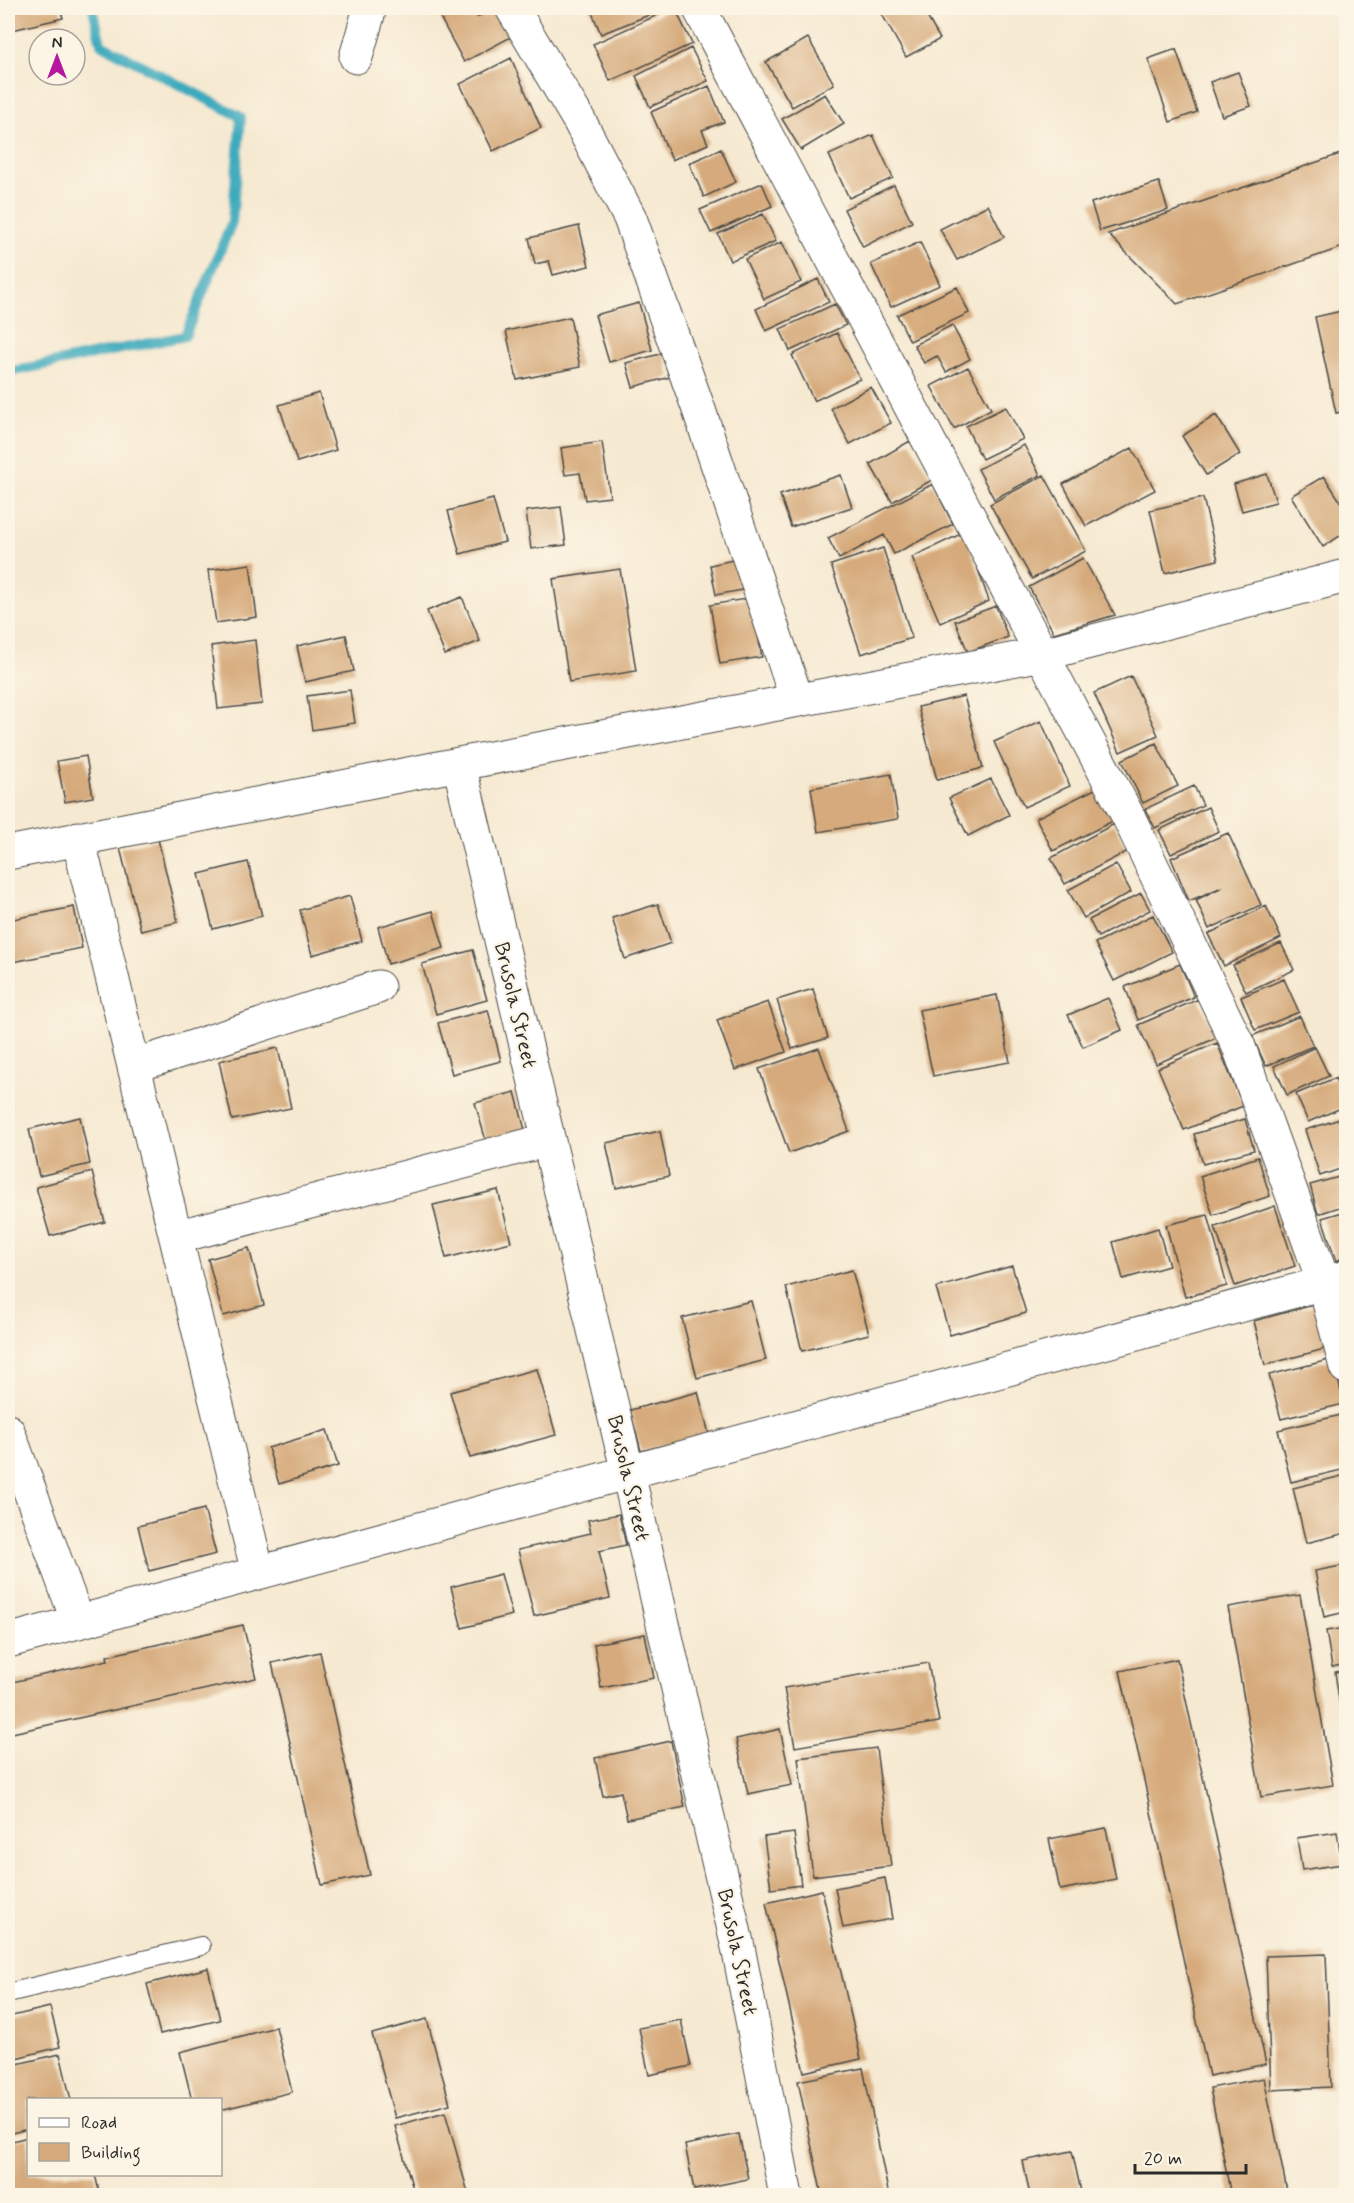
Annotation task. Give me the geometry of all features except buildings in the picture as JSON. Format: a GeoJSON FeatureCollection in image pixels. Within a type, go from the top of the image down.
{"type":"FeatureCollection","features":[{"type":"Feature","properties":{"kind":"street"},"geometry":{"type":"LineString","coordinates":[[356,57],[370,8]]}},
{"type":"Feature","properties":{"kind":"street"},"geometry":{"type":"LineString","coordinates":[[512,8],[580,122],[630,218],[698,407],[797,700]]}},
{"type":"Feature","properties":{"kind":"street"},"geometry":{"type":"LineString","coordinates":[[699,8],[1129,818],[1239,1047],[1335,1280],[1347,1367]]}},
{"type":"Feature","properties":{"kind":"street"},"geometry":{"type":"LineString","coordinates":[[8,853],[459,764],[1043,654],[1347,576]]}},
{"type":"Feature","properties":{"kind":"street","name":"Brusola Street"},"geometry":{"type":"LineString","coordinates":[[459,764],[738,1947],[786,2196]]}},
{"type":"Feature","properties":{"kind":"street"},"geometry":{"type":"LineString","coordinates":[[78,838],[258,1573]]}},
{"type":"Feature","properties":{"kind":"street"},"geometry":{"type":"LineString","coordinates":[[134,1066],[378,987]]}},
{"type":"Feature","properties":{"kind":"street"},"geometry":{"type":"LineString","coordinates":[[176,1237],[548,1140]]}},
{"type":"Feature","properties":{"kind":"street"},"geometry":{"type":"LineString","coordinates":[[8,1641],[1335,1280]]}},
{"type":"Feature","properties":{"kind":"street"},"geometry":{"type":"LineString","coordinates":[[8,1431],[78,1622]]}},
{"type":"Feature","properties":{"kind":"lane"},"geometry":{"type":"LineString","coordinates":[[8,1994],[201,1946]]}},
{"type":"Feature","properties":{"kind":"waterway"},"geometry":{"type":"LineString","coordinates":[[8,372],[185,336],[232,222],[241,117],[101,44],[93,8]]}}]}
